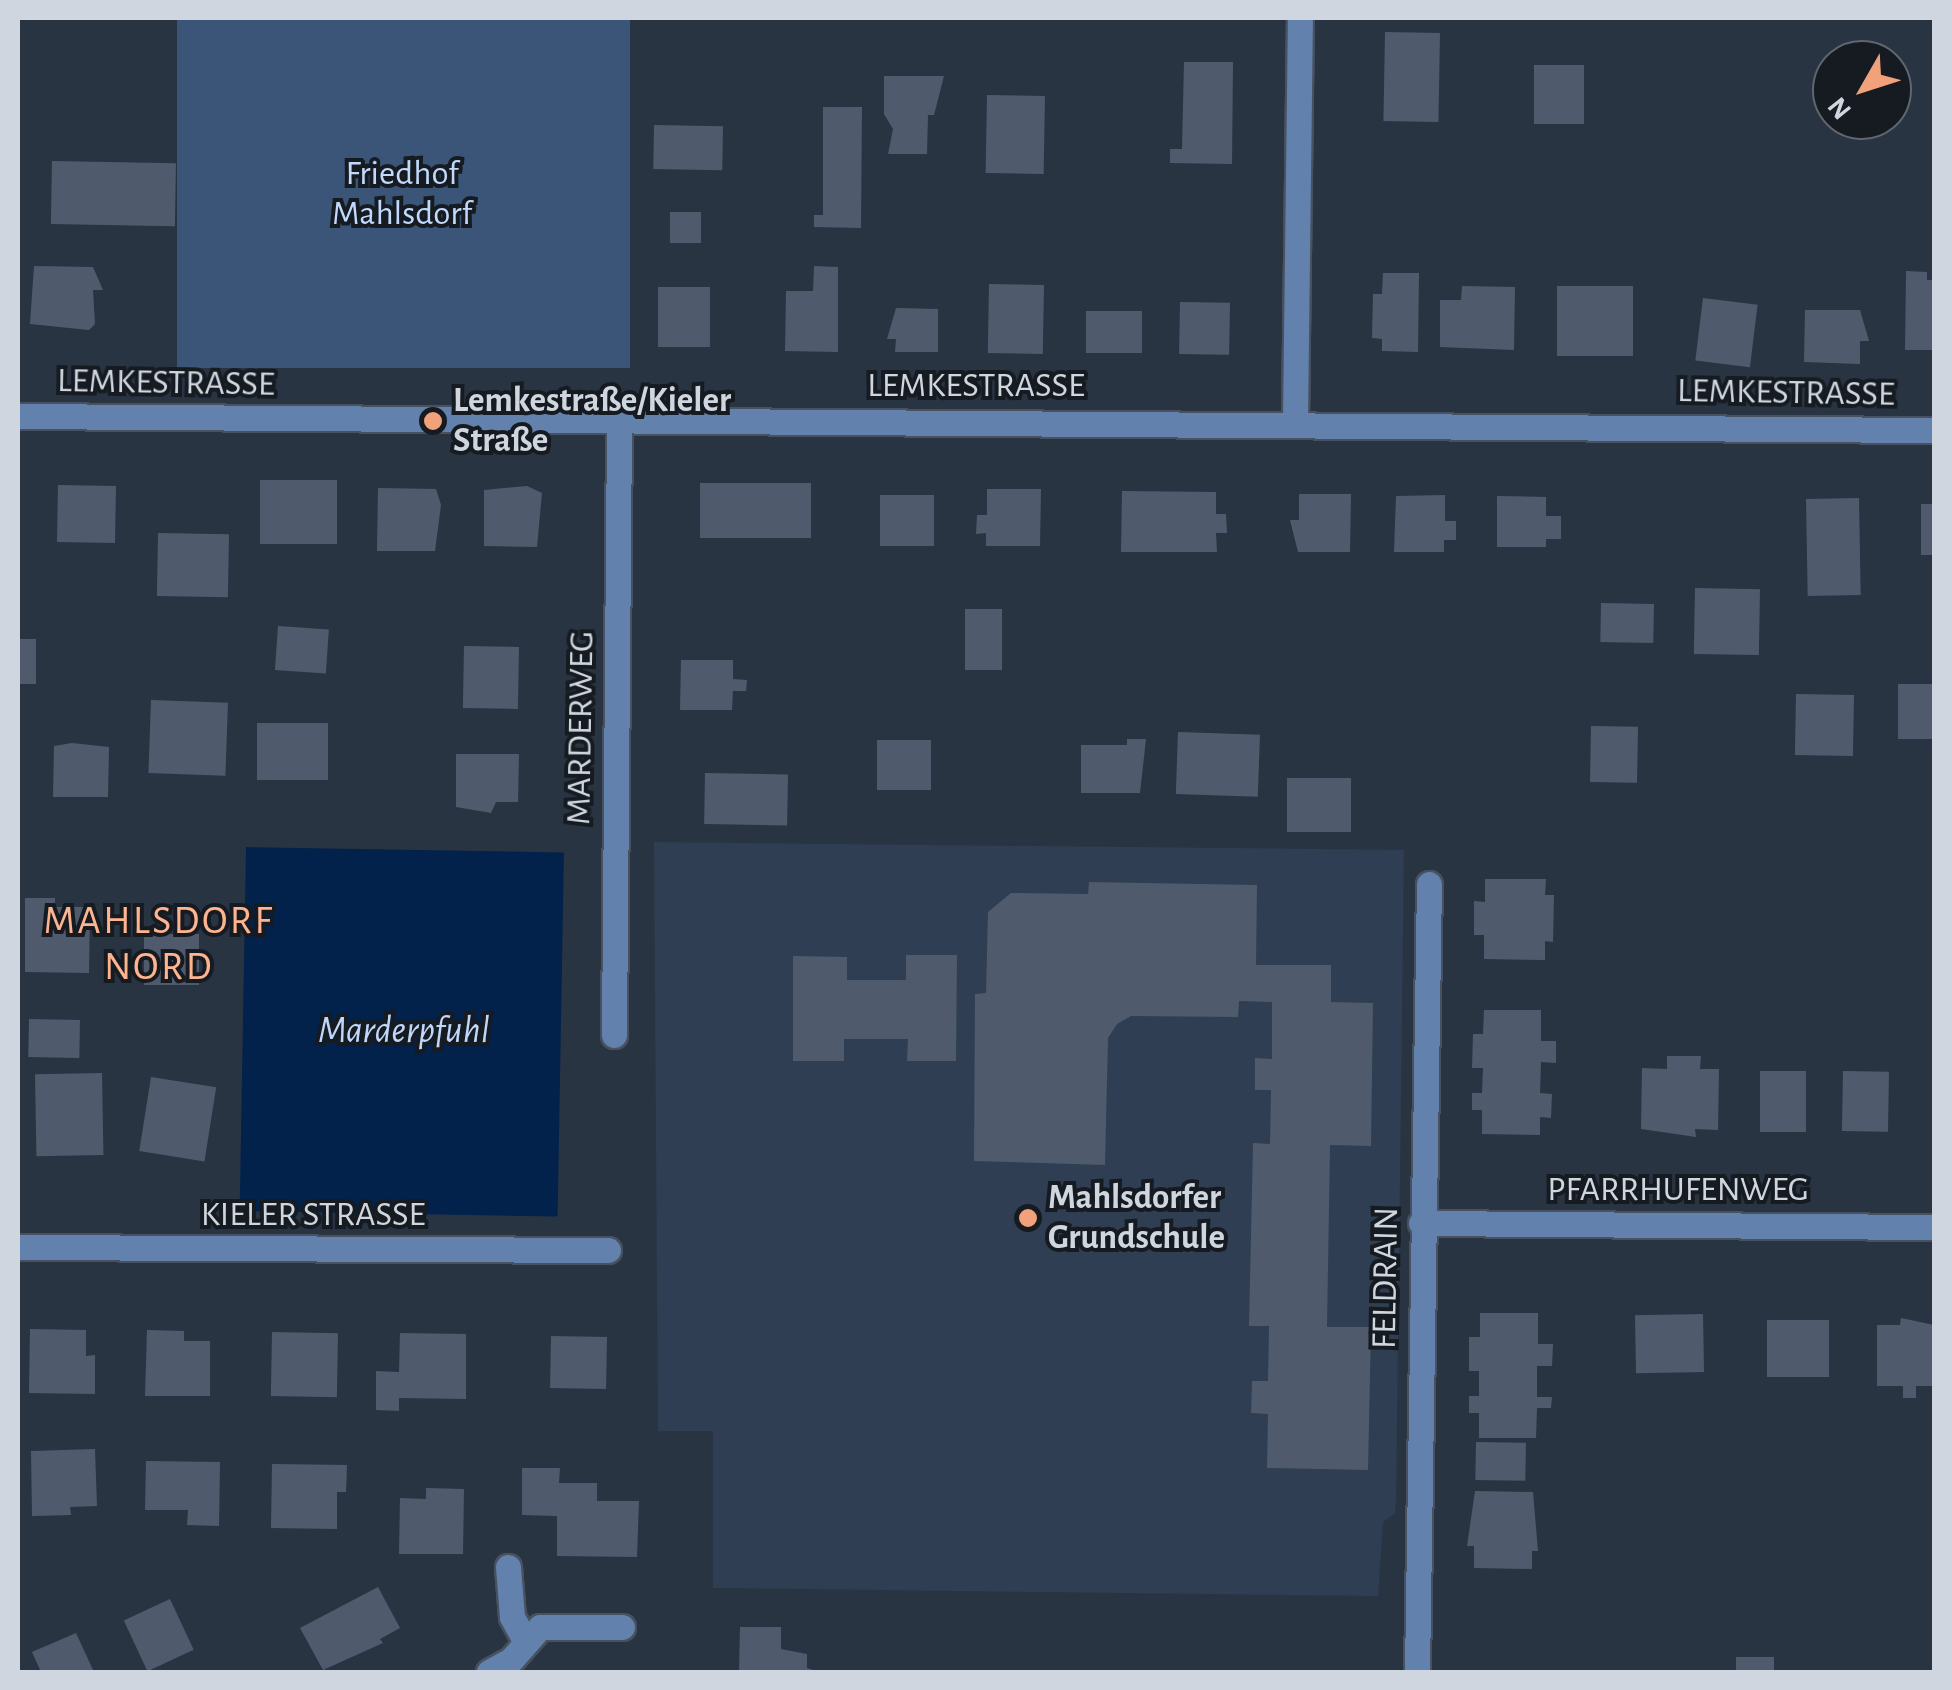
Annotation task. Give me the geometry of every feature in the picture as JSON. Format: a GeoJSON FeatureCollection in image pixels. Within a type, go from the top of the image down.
{"type":"FeatureCollection","features":[{"type":"Feature","properties":{"kind":"street"},"geometry":{"type":"LineString","coordinates":[[1295,420],[1300,18]]}},
{"type":"Feature","properties":{"kind":"street","name":"LEMKESTRASSE"},"geometry":{"type":"LineString","coordinates":[[18,416],[620,423],[1295,420],[1934,430]]}},
{"type":"Feature","properties":{"kind":"street","name":"MARDERWEG"},"geometry":{"type":"LineString","coordinates":[[614,1035],[620,423]]}},
{"type":"Feature","properties":{"kind":"street","name":"FELDRAIN"},"geometry":{"type":"LineString","coordinates":[[1417,1672],[1428,884]]}},
{"type":"Feature","properties":{"kind":"street","name":"PFARRHUFENWEG"},"geometry":{"type":"LineString","coordinates":[[1421,1223],[1934,1227]]}},
{"type":"Feature","properties":{"kind":"street","name":"KIELER STRASSE"},"geometry":{"type":"LineString","coordinates":[[18,1247],[608,1250]]}},
{"type":"Feature","properties":{"kind":"street"},"geometry":{"type":"LineString","coordinates":[[508,1567],[512,1617],[526,1642]]}},
{"type":"Feature","properties":{"kind":"street"},"geometry":{"type":"LineString","coordinates":[[489,1672],[540,1627],[622,1628]]}},
{"type":"Feature","properties":{"kind":"shaded area","name":"Mahlsdorfer Grundschule"},"geometry":{"type":"Polygon","coordinates":[[[654,842],[1404,850],[1396,1500],[1395,1513],[1383,1522],[1378,1596],[713,1588],[713,1431],[658,1431],[654,842]]]}},
{"type":"Feature","properties":{"kind":"green space","name":"Friedhof Mahlsdorf"},"geometry":{"type":"Polygon","coordinates":[[[177,18],[630,18],[630,368],[177,368],[177,18]]]}},
{"type":"Feature","properties":{"kind":"water","name":"Marderpfuhl"},"geometry":{"type":"Polygon","coordinates":[[[246,847],[564,853],[558,1216],[240,1211],[246,847]]]}},
{"type":"Feature","properties":{"kind":"building"},"geometry":{"type":"Polygon","coordinates":[[[1385,32],[1440,33],[1438,122],[1383,121],[1385,32]]]}},
{"type":"Feature","properties":{"kind":"building"},"geometry":{"type":"Polygon","coordinates":[[[1184,62],[1233,62],[1232,164],[1170,163],[1170,149],[1182,149],[1184,62]]]}},
{"type":"Feature","properties":{"kind":"building"},"geometry":{"type":"Polygon","coordinates":[[[1534,65],[1584,65],[1584,124],[1534,124],[1534,65]]]}},
{"type":"Feature","properties":{"kind":"building"},"geometry":{"type":"Polygon","coordinates":[[[884,76],[944,76],[934,115],[928,115],[927,154],[888,154],[893,129],[884,114],[884,76]]]}},
{"type":"Feature","properties":{"kind":"building"},"geometry":{"type":"Polygon","coordinates":[[[987,95],[1045,96],[1044,174],[986,173],[987,95]]]}},
{"type":"Feature","properties":{"kind":"building"},"geometry":{"type":"Polygon","coordinates":[[[823,107],[862,107],[861,228],[814,227],[814,215],[823,215],[823,107]]]}},
{"type":"Feature","properties":{"kind":"building"},"geometry":{"type":"Polygon","coordinates":[[[654,125],[723,126],[722,170],[653,169],[654,125]]]}},
{"type":"Feature","properties":{"kind":"building"},"geometry":{"type":"Polygon","coordinates":[[[52,161],[176,163],[175,226],[51,224],[52,161]]]}},
{"type":"Feature","properties":{"kind":"building"},"geometry":{"type":"Polygon","coordinates":[[[670,212],[701,212],[701,243],[670,243],[670,212]]]}},
{"type":"Feature","properties":{"kind":"building"},"geometry":{"type":"Polygon","coordinates":[[[34,266],[93,267],[103,290],[93,290],[95,324],[89,330],[30,324],[34,266]]]}},
{"type":"Feature","properties":{"kind":"building"},"geometry":{"type":"Polygon","coordinates":[[[814,266],[838,267],[838,352],[785,351],[786,291],[813,291],[814,266]]]}},
{"type":"Feature","properties":{"kind":"building"},"geometry":{"type":"Polygon","coordinates":[[[1906,271],[1927,272],[1927,280],[1934,280],[1934,350],[1905,350],[1906,271]]]}},
{"type":"Feature","properties":{"kind":"building"},"geometry":{"type":"Polygon","coordinates":[[[1383,273],[1419,273],[1418,352],[1382,351],[1382,339],[1372,338],[1373,294],[1382,294],[1383,273]]]}},
{"type":"Feature","properties":{"kind":"building"},"geometry":{"type":"Polygon","coordinates":[[[989,284],[1044,285],[1043,354],[988,353],[989,284]]]}},
{"type":"Feature","properties":{"kind":"building"},"geometry":{"type":"Polygon","coordinates":[[[1462,286],[1515,287],[1514,350],[1440,347],[1440,300],[1461,300],[1462,286]]]}},
{"type":"Feature","properties":{"kind":"building"},"geometry":{"type":"Polygon","coordinates":[[[1557,286],[1633,286],[1633,356],[1557,356],[1557,286]]]}},
{"type":"Feature","properties":{"kind":"building"},"geometry":{"type":"Polygon","coordinates":[[[658,287],[710,287],[710,347],[658,347],[658,287]]]}},
{"type":"Feature","properties":{"kind":"building"},"geometry":{"type":"Polygon","coordinates":[[[1703,298],[1758,305],[1750,367],[1695,361],[1703,298]]]}},
{"type":"Feature","properties":{"kind":"building"},"geometry":{"type":"Polygon","coordinates":[[[1180,302],[1230,303],[1229,355],[1179,354],[1180,302]]]}},
{"type":"Feature","properties":{"kind":"building"},"geometry":{"type":"Polygon","coordinates":[[[896,308],[938,309],[938,352],[895,352],[896,339],[887,339],[896,308]]]}},
{"type":"Feature","properties":{"kind":"building"},"geometry":{"type":"Polygon","coordinates":[[[1805,310],[1860,310],[1869,341],[1860,341],[1860,364],[1804,362],[1805,310]]]}},
{"type":"Feature","properties":{"kind":"building"},"geometry":{"type":"Polygon","coordinates":[[[1086,311],[1142,311],[1142,353],[1086,353],[1086,311]]]}},
{"type":"Feature","properties":{"kind":"building"},"geometry":{"type":"Polygon","coordinates":[[[260,480],[337,480],[337,544],[260,544],[260,480]]]}},
{"type":"Feature","properties":{"kind":"building"},"geometry":{"type":"Polygon","coordinates":[[[700,483],[811,483],[811,538],[700,538],[700,483]]]}},
{"type":"Feature","properties":{"kind":"building"},"geometry":{"type":"Polygon","coordinates":[[[58,485],[116,486],[115,543],[57,542],[58,485]]]}},
{"type":"Feature","properties":{"kind":"building"},"geometry":{"type":"Polygon","coordinates":[[[527,486],[542,493],[537,547],[484,546],[484,490],[527,486]]]}},
{"type":"Feature","properties":{"kind":"building"},"geometry":{"type":"Polygon","coordinates":[[[378,488],[436,489],[441,505],[435,551],[377,551],[378,488]]]}},
{"type":"Feature","properties":{"kind":"building"},"geometry":{"type":"Polygon","coordinates":[[[987,489],[1041,489],[1040,546],[986,546],[986,533],[976,534],[977,515],[987,515],[987,489]]]}},
{"type":"Feature","properties":{"kind":"building"},"geometry":{"type":"Polygon","coordinates":[[[1122,491],[1216,492],[1216,514],[1226,514],[1227,533],[1216,533],[1217,552],[1121,552],[1122,491]]]}},
{"type":"Feature","properties":{"kind":"building"},"geometry":{"type":"Polygon","coordinates":[[[1299,494],[1351,494],[1350,552],[1298,552],[1290,520],[1299,520],[1299,494]]]}},
{"type":"Feature","properties":{"kind":"building"},"geometry":{"type":"Polygon","coordinates":[[[880,495],[934,495],[934,546],[880,546],[880,495]]]}},
{"type":"Feature","properties":{"kind":"building"},"geometry":{"type":"Polygon","coordinates":[[[1445,495],[1445,521],[1456,521],[1456,540],[1444,540],[1444,552],[1394,552],[1396,496],[1445,495]]]}},
{"type":"Feature","properties":{"kind":"building"},"geometry":{"type":"Polygon","coordinates":[[[1497,496],[1546,497],[1546,516],[1561,516],[1561,539],[1546,539],[1546,547],[1497,547],[1497,496]]]}},
{"type":"Feature","properties":{"kind":"building"},"geometry":{"type":"Polygon","coordinates":[[[1859,498],[1861,595],[1808,596],[1806,499],[1859,498]]]}},
{"type":"Feature","properties":{"kind":"building"},"geometry":{"type":"Polygon","coordinates":[[[1921,504],[1934,504],[1934,555],[1921,555],[1921,504]]]}},
{"type":"Feature","properties":{"kind":"building"},"geometry":{"type":"Polygon","coordinates":[[[158,533],[229,534],[228,597],[157,596],[158,533]]]}},
{"type":"Feature","properties":{"kind":"building"},"geometry":{"type":"Polygon","coordinates":[[[1695,588],[1760,589],[1759,655],[1694,654],[1695,588]]]}},
{"type":"Feature","properties":{"kind":"building"},"geometry":{"type":"Polygon","coordinates":[[[1601,603],[1654,604],[1653,643],[1600,642],[1601,603]]]}},
{"type":"Feature","properties":{"kind":"building"},"geometry":{"type":"Polygon","coordinates":[[[965,609],[1002,609],[1002,670],[965,670],[965,609]]]}},
{"type":"Feature","properties":{"kind":"building"},"geometry":{"type":"Polygon","coordinates":[[[278,626],[329,630],[326,673],[275,670],[278,626]]]}},
{"type":"Feature","properties":{"kind":"building"},"geometry":{"type":"Polygon","coordinates":[[[18,639],[36,639],[36,684],[18,684],[18,639]]]}},
{"type":"Feature","properties":{"kind":"building"},"geometry":{"type":"Polygon","coordinates":[[[464,646],[519,647],[518,709],[463,708],[464,646]]]}},
{"type":"Feature","properties":{"kind":"building"},"geometry":{"type":"Polygon","coordinates":[[[681,660],[733,660],[733,679],[747,680],[746,691],[733,691],[732,710],[680,710],[681,660]]]}},
{"type":"Feature","properties":{"kind":"building"},"geometry":{"type":"Polygon","coordinates":[[[1898,684],[1934,684],[1934,739],[1898,739],[1898,684]]]}},
{"type":"Feature","properties":{"kind":"building"},"geometry":{"type":"Polygon","coordinates":[[[1796,694],[1854,695],[1853,756],[1795,755],[1796,694]]]}},
{"type":"Feature","properties":{"kind":"building"},"geometry":{"type":"Polygon","coordinates":[[[151,700],[228,703],[225,776],[148,773],[151,700]]]}},
{"type":"Feature","properties":{"kind":"building"},"geometry":{"type":"Polygon","coordinates":[[[257,723],[328,723],[328,780],[257,780],[257,723]]]}},
{"type":"Feature","properties":{"kind":"building"},"geometry":{"type":"Polygon","coordinates":[[[1591,726],[1638,727],[1637,783],[1590,782],[1591,726]]]}},
{"type":"Feature","properties":{"kind":"building"},"geometry":{"type":"Polygon","coordinates":[[[1178,732],[1260,735],[1258,797],[1176,794],[1178,732]]]}},
{"type":"Feature","properties":{"kind":"building"},"geometry":{"type":"Polygon","coordinates":[[[1127,739],[1146,739],[1140,793],[1081,793],[1081,745],[1127,745],[1127,739]]]}},
{"type":"Feature","properties":{"kind":"building"},"geometry":{"type":"Polygon","coordinates":[[[877,740],[931,740],[931,790],[877,790],[877,740]]]}},
{"type":"Feature","properties":{"kind":"building"},"geometry":{"type":"Polygon","coordinates":[[[72,743],[109,747],[108,797],[53,797],[54,746],[72,743]]]}},
{"type":"Feature","properties":{"kind":"building"},"geometry":{"type":"Polygon","coordinates":[[[456,754],[519,754],[518,802],[496,802],[491,813],[456,807],[456,754]]]}},
{"type":"Feature","properties":{"kind":"building"},"geometry":{"type":"Polygon","coordinates":[[[705,773],[788,774],[787,825],[704,824],[705,773]]]}},
{"type":"Feature","properties":{"kind":"building"},"geometry":{"type":"Polygon","coordinates":[[[1287,778],[1351,778],[1351,832],[1287,832],[1287,778]]]}},
{"type":"Feature","properties":{"kind":"building"},"geometry":{"type":"Polygon","coordinates":[[[1485,879],[1546,879],[1545,895],[1554,895],[1553,942],[1545,941],[1545,960],[1484,959],[1484,935],[1474,935],[1474,901],[1485,902],[1485,879]]]}},
{"type":"Feature","properties":{"kind":"building"},"geometry":{"type":"Polygon","coordinates":[[[1089,882],[1257,885],[1256,965],[1331,965],[1331,1002],[1373,1003],[1371,1146],[1330,1145],[1327,1327],[1371,1327],[1368,1470],[1267,1468],[1268,1414],[1251,1413],[1252,1381],[1268,1381],[1269,1326],[1249,1326],[1253,1143],[1270,1144],[1271,1090],[1255,1090],[1255,1058],[1272,1059],[1272,1002],[1239,1001],[1238,1017],[1131,1016],[1117,1024],[1108,1038],[1105,1165],[974,1161],[975,994],[986,993],[988,912],[1011,893],[1088,894],[1089,882]]]}},
{"type":"Feature","properties":{"kind":"building"},"geometry":{"type":"Polygon","coordinates":[[[25,898],[55,898],[55,907],[90,907],[89,973],[25,972],[25,898]]]}},
{"type":"Feature","properties":{"kind":"building"},"geometry":{"type":"Polygon","coordinates":[[[144,934],[199,934],[199,985],[144,985],[144,934]]]}},
{"type":"Feature","properties":{"kind":"building"},"geometry":{"type":"Polygon","coordinates":[[[906,955],[957,955],[956,1061],[907,1061],[908,1039],[844,1039],[844,1061],[793,1061],[793,956],[847,957],[847,980],[906,980],[906,955]]]}},
{"type":"Feature","properties":{"kind":"building"},"geometry":{"type":"Polygon","coordinates":[[[1484,1010],[1541,1010],[1541,1041],[1556,1041],[1556,1063],[1541,1062],[1540,1093],[1552,1094],[1551,1118],[1540,1117],[1540,1135],[1482,1134],[1482,1110],[1472,1110],[1472,1093],[1482,1093],[1483,1068],[1472,1068],[1473,1034],[1483,1034],[1484,1010]]]}},
{"type":"Feature","properties":{"kind":"building"},"geometry":{"type":"Polygon","coordinates":[[[29,1019],[80,1020],[79,1058],[28,1057],[29,1019]]]}},
{"type":"Feature","properties":{"kind":"building"},"geometry":{"type":"Polygon","coordinates":[[[1667,1056],[1701,1056],[1700,1069],[1719,1069],[1718,1130],[1695,1129],[1696,1137],[1641,1129],[1642,1068],[1667,1069],[1667,1056]]]}},
{"type":"Feature","properties":{"kind":"building"},"geometry":{"type":"Polygon","coordinates":[[[1760,1071],[1806,1071],[1806,1132],[1760,1132],[1760,1071]]]}},
{"type":"Feature","properties":{"kind":"building"},"geometry":{"type":"Polygon","coordinates":[[[1843,1071],[1889,1072],[1888,1132],[1842,1131],[1843,1071]]]}},
{"type":"Feature","properties":{"kind":"building"},"geometry":{"type":"Polygon","coordinates":[[[102,1073],[103,1155],[36,1156],[35,1074],[102,1073]]]}},
{"type":"Feature","properties":{"kind":"building"},"geometry":{"type":"Polygon","coordinates":[[[151,1077],[216,1087],[204,1161],[139,1151],[151,1077]]]}},
{"type":"Feature","properties":{"kind":"building"},"geometry":{"type":"Polygon","coordinates":[[[1480,1313],[1538,1313],[1538,1344],[1553,1344],[1552,1366],[1537,1366],[1537,1397],[1552,1397],[1551,1408],[1537,1408],[1536,1438],[1479,1438],[1479,1413],[1469,1413],[1469,1396],[1479,1396],[1479,1371],[1469,1371],[1469,1337],[1480,1337],[1480,1313]]]}},
{"type":"Feature","properties":{"kind":"building"},"geometry":{"type":"Polygon","coordinates":[[[1703,1314],[1704,1372],[1636,1373],[1635,1315],[1703,1314]]]}},
{"type":"Feature","properties":{"kind":"building"},"geometry":{"type":"Polygon","coordinates":[[[1901,1318],[1934,1325],[1934,1386],[1916,1386],[1916,1398],[1903,1398],[1903,1386],[1877,1386],[1877,1325],[1900,1325],[1901,1318]]]}},
{"type":"Feature","properties":{"kind":"building"},"geometry":{"type":"Polygon","coordinates":[[[1767,1320],[1829,1320],[1829,1377],[1767,1377],[1767,1320]]]}},
{"type":"Feature","properties":{"kind":"building"},"geometry":{"type":"Polygon","coordinates":[[[30,1329],[86,1330],[86,1356],[95,1355],[95,1394],[29,1393],[30,1329]]]}},
{"type":"Feature","properties":{"kind":"building"},"geometry":{"type":"Polygon","coordinates":[[[147,1330],[184,1331],[184,1341],[210,1341],[210,1396],[145,1396],[147,1330]]]}},
{"type":"Feature","properties":{"kind":"building"},"geometry":{"type":"Polygon","coordinates":[[[272,1332],[338,1333],[337,1397],[271,1396],[272,1332]]]}},
{"type":"Feature","properties":{"kind":"building"},"geometry":{"type":"Polygon","coordinates":[[[400,1333],[466,1334],[466,1399],[399,1398],[399,1411],[376,1410],[376,1371],[399,1372],[400,1333]]]}},
{"type":"Feature","properties":{"kind":"building"},"geometry":{"type":"Polygon","coordinates":[[[551,1336],[607,1337],[606,1389],[550,1388],[551,1336]]]}},
{"type":"Feature","properties":{"kind":"building"},"geometry":{"type":"Polygon","coordinates":[[[1476,1442],[1526,1443],[1525,1481],[1475,1480],[1476,1442]]]}},
{"type":"Feature","properties":{"kind":"building"},"geometry":{"type":"Polygon","coordinates":[[[95,1449],[97,1506],[70,1507],[71,1515],[32,1516],[31,1451],[95,1449]]]}},
{"type":"Feature","properties":{"kind":"building"},"geometry":{"type":"Polygon","coordinates":[[[146,1461],[220,1462],[219,1526],[187,1525],[188,1510],[145,1510],[146,1461]]]}},
{"type":"Feature","properties":{"kind":"building"},"geometry":{"type":"Polygon","coordinates":[[[272,1464],[347,1465],[346,1492],[337,1492],[337,1529],[271,1528],[272,1464]]]}},
{"type":"Feature","properties":{"kind":"building"},"geometry":{"type":"Polygon","coordinates":[[[522,1468],[560,1468],[559,1483],[597,1483],[597,1501],[639,1501],[637,1557],[557,1556],[557,1516],[522,1515],[522,1468]]]}},
{"type":"Feature","properties":{"kind":"building"},"geometry":{"type":"Polygon","coordinates":[[[426,1488],[464,1489],[463,1554],[399,1554],[400,1498],[426,1499],[426,1488]]]}},
{"type":"Feature","properties":{"kind":"building"},"geometry":{"type":"Polygon","coordinates":[[[1475,1491],[1533,1492],[1538,1551],[1532,1551],[1532,1569],[1474,1568],[1474,1546],[1467,1546],[1475,1491]]]}},
{"type":"Feature","properties":{"kind":"building"},"geometry":{"type":"Polygon","coordinates":[[[378,1587],[400,1628],[380,1639],[383,1643],[323,1670],[300,1628],[378,1587]]]}},
{"type":"Feature","properties":{"kind":"building"},"geometry":{"type":"Polygon","coordinates":[[[170,1599],[194,1650],[147,1671],[124,1621],[170,1599]]]}},
{"type":"Feature","properties":{"kind":"building"},"geometry":{"type":"Polygon","coordinates":[[[740,1627],[781,1627],[781,1649],[807,1654],[807,1668],[819,1672],[739,1672],[740,1627]]]}},
{"type":"Feature","properties":{"kind":"building"},"geometry":{"type":"Polygon","coordinates":[[[76,1633],[94,1672],[41,1672],[32,1652],[76,1633]]]}},
{"type":"Feature","properties":{"kind":"building"},"geometry":{"type":"Polygon","coordinates":[[[1736,1657],[1774,1657],[1774,1672],[1736,1672],[1736,1657]]]}},
{"type":"Feature","properties":{"kind":"place","name":"Lemkestraße/Kieler Straße"},"geometry":{"type":"Point","coordinates":[433,421]}},
{"type":"Feature","properties":{"kind":"place","name":"Mahlsdorfer Grundschule"},"geometry":{"type":"Point","coordinates":[1028,1218]}},
{"type":"Feature","properties":{"kind":"district","name":"MAHLSDORF NORD"},"geometry":{"type":"Point","coordinates":[159,944]}}]}
